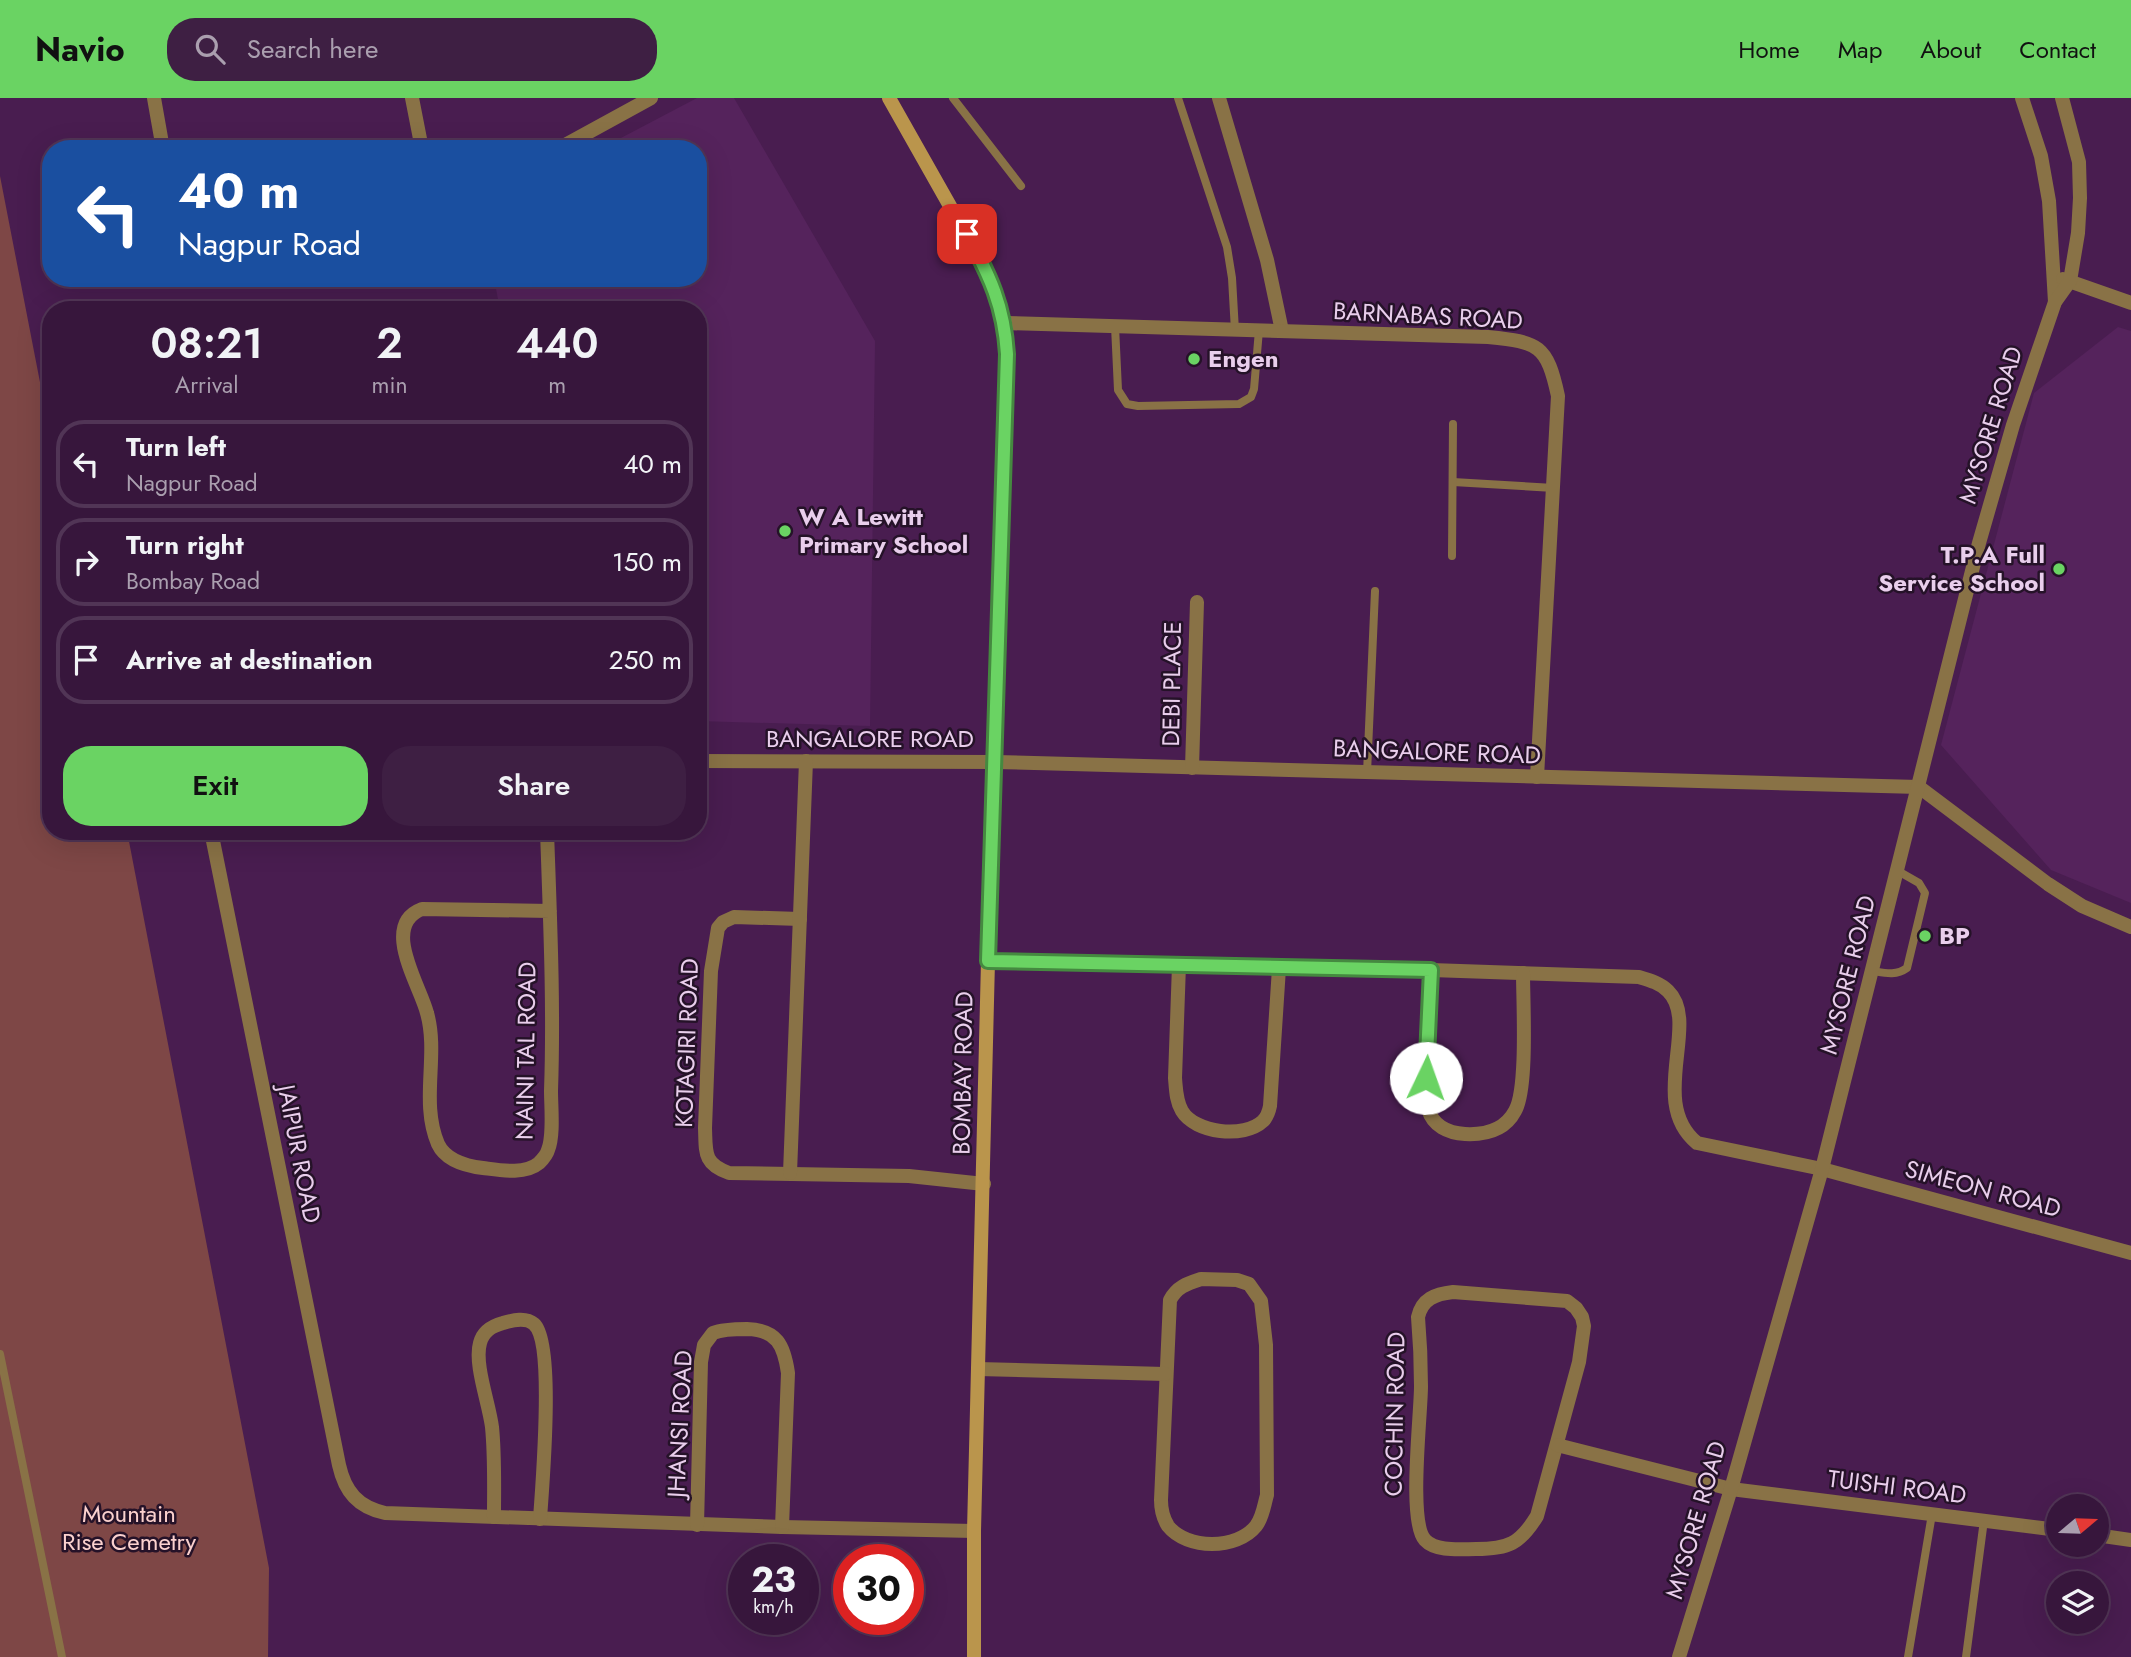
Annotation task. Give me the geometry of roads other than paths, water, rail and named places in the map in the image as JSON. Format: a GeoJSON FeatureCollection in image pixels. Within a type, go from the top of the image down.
{"type":"FeatureCollection","features":[{"type":"Feature","properties":{"kind":"street"},"geometry":{"type":"LineString","coordinates":[[154,98],[161,140]]}},
{"type":"Feature","properties":{"kind":"street"},"geometry":{"type":"LineString","coordinates":[[412,98],[420,140]]}},
{"type":"Feature","properties":{"kind":"street"},"geometry":{"type":"LineString","coordinates":[[574,140],[651,98]]}},
{"type":"Feature","properties":{"kind":"street","name":"BOMBAY ROAD"},"geometry":{"type":"LineString","coordinates":[[889,98],[989,275],[1005,323],[1007,354],[988,961],[974,1531],[974,1657]]}},
{"type":"Feature","properties":{"kind":"street"},"geometry":{"type":"LineString","coordinates":[[1219,98],[1267,260],[1282,331]]}},
{"type":"Feature","properties":{"kind":"street","name":"MYSORE ROAD"},"geometry":{"type":"LineString","coordinates":[[2022,98],[2041,156],[2049,201],[2054,302]]}},
{"type":"Feature","properties":{"kind":"street","name":"MYSORE ROAD"},"geometry":{"type":"LineString","coordinates":[[1679,1657],[1731,1489],[1822,1169],[1920,787],[1979,543],[2013,425],[2054,302],[2070,282],[2078,233],[2079,162],[2062,98]]}},
{"type":"Feature","properties":{"kind":"street"},"geometry":{"type":"LineString","coordinates":[[2052,276],[2131,303]]}},
{"type":"Feature","properties":{"kind":"street","name":"BARNABAS ROAD"},"geometry":{"type":"LineString","coordinates":[[1005,323],[1488,337],[1522,341],[1536,346],[1552,369],[1558,396],[1537,778]]}},
{"type":"Feature","properties":{"kind":"street","name":"DEBI PLACE"},"geometry":{"type":"LineString","coordinates":[[1192,768],[1197,601]]}},
{"type":"Feature","properties":{"kind":"street","name":"BANGALORE ROAD"},"geometry":{"type":"LineString","coordinates":[[707,761],[995,762],[1920,787]]}},
{"type":"Feature","properties":{"kind":"street"},"geometry":{"type":"LineString","coordinates":[[790,1172],[806,761]]}},
{"type":"Feature","properties":{"kind":"street"},"geometry":{"type":"LineString","coordinates":[[1920,787],[2048,884],[2082,906],[2131,927]]}},
{"type":"Feature","properties":{"kind":"street","name":"JAIPUR ROAD"},"geometry":{"type":"LineString","coordinates":[[213,840],[345,1485]]}},
{"type":"Feature","properties":{"kind":"street","name":"NAINI TAL ROAD"},"geometry":{"type":"LineString","coordinates":[[547,840],[550,911],[553,1041],[550,1148],[539,1163],[519,1170],[473,1167],[458,1163],[440,1147],[432,1120],[429,1082],[430,1025],[405,951],[405,923],[410,916],[422,909],[550,911]]}},
{"type":"Feature","properties":{"kind":"street","name":"KOTAGIRI ROAD"},"geometry":{"type":"LineString","coordinates":[[800,919],[734,917],[723,922],[718,928],[711,971],[705,1128],[706,1153],[710,1163],[729,1173],[909,1176],[984,1184]]}},
{"type":"Feature","properties":{"kind":"street","name":"SIMEON ROAD"},"geometry":{"type":"LineString","coordinates":[[988,961],[1639,977],[1667,989],[1678,1007],[1675,1097],[1677,1113],[1686,1134],[1697,1143],[1822,1169],[2131,1253]]}},
{"type":"Feature","properties":{"kind":"street"},"geometry":{"type":"LineString","coordinates":[[1179,965],[1175,1078],[1179,1103],[1189,1119],[1199,1125],[1234,1131],[1262,1122],[1270,1106],[1279,968]]}},
{"type":"Feature","properties":{"kind":"street"},"geometry":{"type":"LineString","coordinates":[[1431,970],[1426,1078],[1428,1109],[1439,1126],[1463,1134],[1484,1134],[1496,1129],[1505,1124],[1516,1110],[1522,1086],[1523,973]]}},
{"type":"Feature","properties":{"kind":"street"},"geometry":{"type":"LineString","coordinates":[[1200,1279],[1237,1280],[1249,1284],[1261,1301],[1264,1317],[1267,1495],[1255,1527],[1245,1535],[1225,1543],[1188,1541],[1168,1525],[1161,1512],[1165,1374],[1170,1300],[1175,1291],[1200,1279]]}},
{"type":"Feature","properties":{"kind":"street","name":"COCHIN ROAD"},"geometry":{"type":"LineString","coordinates":[[1453,1292],[1567,1301],[1576,1308],[1584,1326],[1579,1362],[1557,1445],[1537,1516],[1519,1541],[1492,1549],[1457,1549],[1431,1544],[1423,1539],[1416,1507],[1421,1388],[1418,1317],[1421,1305],[1440,1294],[1453,1292]]}},
{"type":"Feature","properties":{"kind":"street"},"geometry":{"type":"LineString","coordinates":[[494,1517],[492,1428],[479,1352],[485,1333],[494,1326],[518,1320],[533,1323],[543,1341],[544,1442],[540,1519]]}},
{"type":"Feature","properties":{"kind":"street","name":"JHANSI ROAD"},"geometry":{"type":"LineString","coordinates":[[697,1525],[701,1362],[704,1345],[713,1333],[742,1329],[763,1330],[772,1335],[785,1355],[788,1373],[782,1527]]}},
{"type":"Feature","properties":{"kind":"street"},"geometry":{"type":"LineString","coordinates":[[978,1369],[1165,1374]]}},
{"type":"Feature","properties":{"kind":"street"},"geometry":{"type":"LineString","coordinates":[[1557,1445],[1731,1489]]}},
{"type":"Feature","properties":{"kind":"street","name":"JHANSI ROAD"},"geometry":{"type":"LineString","coordinates":[[345,1485],[360,1504],[385,1513],[697,1525],[974,1531]]}},
{"type":"Feature","properties":{"kind":"street","name":"TUISHI ROAD"},"geometry":{"type":"LineString","coordinates":[[1731,1489],[2046,1528]]}},
{"type":"Feature","properties":{"kind":"street"},"geometry":{"type":"LineString","coordinates":[[2109,1537],[2131,1540]]}},
{"type":"Feature","properties":{"kind":"lane"},"geometry":{"type":"LineString","coordinates":[[953,98],[1021,186]]}},
{"type":"Feature","properties":{"kind":"lane"},"geometry":{"type":"LineString","coordinates":[[1178,98],[1227,247],[1235,331]]}},
{"type":"Feature","properties":{"kind":"lane"},"geometry":{"type":"LineString","coordinates":[[1115,326],[1118,390],[1127,404],[1138,406],[1239,404],[1251,397],[1254,389],[1258,330]]}},
{"type":"Feature","properties":{"kind":"lane"},"geometry":{"type":"LineString","coordinates":[[1452,556],[1453,424]]}},
{"type":"Feature","properties":{"kind":"lane"},"geometry":{"type":"LineString","coordinates":[[1453,482],[1554,488]]}},
{"type":"Feature","properties":{"kind":"lane"},"geometry":{"type":"LineString","coordinates":[[1367,773],[1375,591]]}},
{"type":"Feature","properties":{"kind":"lane"},"geometry":{"type":"LineString","coordinates":[[1873,971],[1890,974],[1900,973],[1907,968],[1925,893],[1919,883],[1898,871]]}},
{"type":"Feature","properties":{"kind":"lane"},"geometry":{"type":"LineString","coordinates":[[0,1354],[62,1657]]}},
{"type":"Feature","properties":{"kind":"lane"},"geometry":{"type":"LineString","coordinates":[[1908,1657],[1932,1514]]}},
{"type":"Feature","properties":{"kind":"lane"},"geometry":{"type":"LineString","coordinates":[[1966,1657],[1984,1520]]}},
{"type":"Feature","properties":{"kind":"place","name":"Engen"},"geometry":{"type":"Point","coordinates":[1194,359]}},
{"type":"Feature","properties":{"kind":"place","name":"W A Lewitt Primary School"},"geometry":{"type":"Point","coordinates":[785,531]}},
{"type":"Feature","properties":{"kind":"place","name":"T.P.A Full Service School"},"geometry":{"type":"Point","coordinates":[2059,569]}},
{"type":"Feature","properties":{"kind":"place","name":"BP"},"geometry":{"type":"Point","coordinates":[1925,936]}},
{"type":"Feature","properties":{"kind":"park label","name":"Mountain Rise Cemetry"},"geometry":{"type":"Point","coordinates":[129,1528]}}]}
